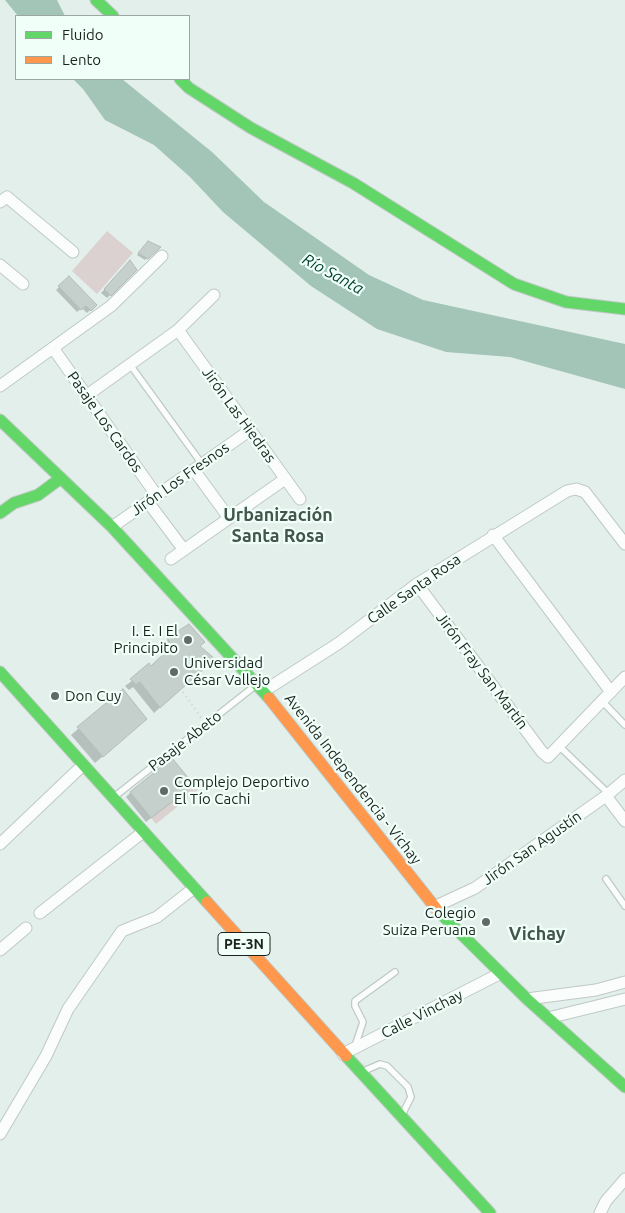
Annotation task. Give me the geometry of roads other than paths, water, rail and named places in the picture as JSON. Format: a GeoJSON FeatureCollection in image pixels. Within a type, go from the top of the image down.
{"type":"FeatureCollection","features":[{"type":"Feature","properties":{"kind":"main road"},"geometry":{"type":"LineString","coordinates":[[96,0],[112,15]]}},
{"type":"Feature","properties":{"kind":"main road"},"geometry":{"type":"LineString","coordinates":[[181,80],[189,88],[251,128],[352,183],[514,284],[566,302],[625,309]]}},
{"type":"Feature","properties":{"kind":"main road","name":"Avenida Independencia - Vichay"},"geometry":{"type":"LineString","coordinates":[[0,420],[112,528],[261,687],[434,906],[527,999],[625,1087]]}},
{"type":"Feature","properties":{"kind":"main road"},"geometry":{"type":"LineString","coordinates":[[0,513],[14,502],[38,495],[61,478]]}},
{"type":"Feature","properties":{"kind":"main road","name":"PE-3N"},"geometry":{"type":"LineString","coordinates":[[0,672],[82,766],[360,1073],[490,1213]]}},
{"type":"Feature","properties":{"kind":"street"},"geometry":{"type":"LineString","coordinates":[[4,199],[73,252]]}},
{"type":"Feature","properties":{"kind":"street"},"geometry":{"type":"LineString","coordinates":[[0,386],[110,306],[162,256]]}},
{"type":"Feature","properties":{"kind":"street"},"geometry":{"type":"LineString","coordinates":[[0,265],[23,284]]}},
{"type":"Feature","properties":{"kind":"street"},"geometry":{"type":"LineString","coordinates":[[86,396],[131,366],[178,330],[214,295]]}},
{"type":"Feature","properties":{"kind":"street","name":"Jirón Las Hiedras"},"geometry":{"type":"LineString","coordinates":[[178,330],[249,431],[300,499]]}},
{"type":"Feature","properties":{"kind":"street","name":"Pasaje Los Cardos"},"geometry":{"type":"LineString","coordinates":[[52,348],[86,396],[184,550]]}},
{"type":"Feature","properties":{"kind":"street","name":"Jirón Los Fresnos"},"geometry":{"type":"LineString","coordinates":[[112,528],[249,431]]}},
{"type":"Feature","properties":{"kind":"street"},"geometry":{"type":"LineString","coordinates":[[198,467],[229,518]]}},
{"type":"Feature","properties":{"kind":"street"},"geometry":{"type":"LineString","coordinates":[[171,559],[285,479]]}},
{"type":"Feature","properties":{"kind":"street","name":"Calle Santa Rosa"},"geometry":{"type":"LineString","coordinates":[[261,687],[339,643],[417,584],[567,491],[576,489],[584,492],[625,544]]}},
{"type":"Feature","properties":{"kind":"street"},"geometry":{"type":"LineString","coordinates":[[494,535],[611,692]]}},
{"type":"Feature","properties":{"kind":"street","name":"Jirón Fray San Martín"},"geometry":{"type":"LineString","coordinates":[[417,584],[542,752],[548,757],[559,746]]}},
{"type":"Feature","properties":{"kind":"street"},"geometry":{"type":"LineString","coordinates":[[559,746],[625,677]]}},
{"type":"Feature","properties":{"kind":"street"},"geometry":{"type":"LineString","coordinates":[[0,844],[82,766]]}},
{"type":"Feature","properties":{"kind":"street","name":"Jirón San Agustín"},"geometry":{"type":"LineString","coordinates":[[434,906],[475,888],[607,795],[625,780]]}},
{"type":"Feature","properties":{"kind":"street"},"geometry":{"type":"LineString","coordinates":[[607,795],[625,821]]}},
{"type":"Feature","properties":{"kind":"street"},"geometry":{"type":"LineString","coordinates":[[40,913],[143,832]]}},
{"type":"Feature","properties":{"kind":"street"},"geometry":{"type":"LineString","coordinates":[[0,1134],[46,1056],[68,1010],[122,931],[157,917],[194,888]]}},
{"type":"Feature","properties":{"kind":"street"},"geometry":{"type":"LineString","coordinates":[[0,950],[26,928]]}},
{"type":"Feature","properties":{"kind":"street","name":"Calle Vinchay"},"geometry":{"type":"LineString","coordinates":[[343,1054],[501,973]]}},
{"type":"Feature","properties":{"kind":"street"},"geometry":{"type":"LineString","coordinates":[[527,999],[596,990],[625,982]]}},
{"type":"Feature","properties":{"kind":"street"},"geometry":{"type":"LineString","coordinates":[[548,1018],[625,999]]}},
{"type":"Feature","properties":{"kind":"street"},"geometry":{"type":"LineString","coordinates":[[600,1213],[606,1201],[625,1179]]}},
{"type":"Feature","properties":{"kind":"lane"},"geometry":{"type":"LineString","coordinates":[[131,366],[198,467]]}},
{"type":"Feature","properties":{"kind":"lane","name":"Pasaje Abeto"},"geometry":{"type":"LineString","coordinates":[[113,798],[206,725],[261,687]]}},
{"type":"Feature","properties":{"kind":"lane"},"geometry":{"type":"LineString","coordinates":[[602,701],[625,725]]}},
{"type":"Feature","properties":{"kind":"lane"},"geometry":{"type":"LineString","coordinates":[[559,746],[607,795]]}},
{"type":"Feature","properties":{"kind":"lane"},"geometry":{"type":"LineString","coordinates":[[606,879],[625,906]]}},
{"type":"Feature","properties":{"kind":"lane"},"geometry":{"type":"LineString","coordinates":[[354,1048],[363,1022],[355,1006],[355,1001],[395,972]]}},
{"type":"Feature","properties":{"kind":"lane"},"geometry":{"type":"LineString","coordinates":[[360,1073],[374,1065],[387,1066],[408,1087],[410,1101],[401,1117]]}},
{"type":"Feature","properties":{"kind":"water"},"geometry":{"type":"Polygon","coordinates":[[[5,0],[57,0],[64,15],[17,15],[5,0]]]}},
{"type":"Feature","properties":{"kind":"water","name":"Río Santa"},"geometry":{"type":"Polygon","coordinates":[[[74,80],[123,80],[212,152],[264,202],[369,275],[423,300],[625,344],[625,389],[510,357],[446,352],[377,329],[311,286],[223,212],[190,177],[154,145],[105,120],[83,89],[74,80]]]}},
{"type":"Feature","properties":{"kind":"place","name":"I. E. I El Principito"},"geometry":{"type":"Point","coordinates":[188,640]}},
{"type":"Feature","properties":{"kind":"place","name":"Universidad César Vallejo"},"geometry":{"type":"Point","coordinates":[174,672]}},
{"type":"Feature","properties":{"kind":"place","name":"Don Cuy"},"geometry":{"type":"Point","coordinates":[55,696]}},
{"type":"Feature","properties":{"kind":"place","name":"Complejo Deportivo El Tío Cachi"},"geometry":{"type":"Point","coordinates":[164,791]}},
{"type":"Feature","properties":{"kind":"place","name":"Colegio Suiza Peruana"},"geometry":{"type":"Point","coordinates":[486,922]}},
{"type":"Feature","properties":{"kind":"district","name":"Urbanización Santa Rosa"},"geometry":{"type":"Point","coordinates":[278,525]}},
{"type":"Feature","properties":{"kind":"district","name":"Vichay"},"geometry":{"type":"Point","coordinates":[537,934]}}]}
